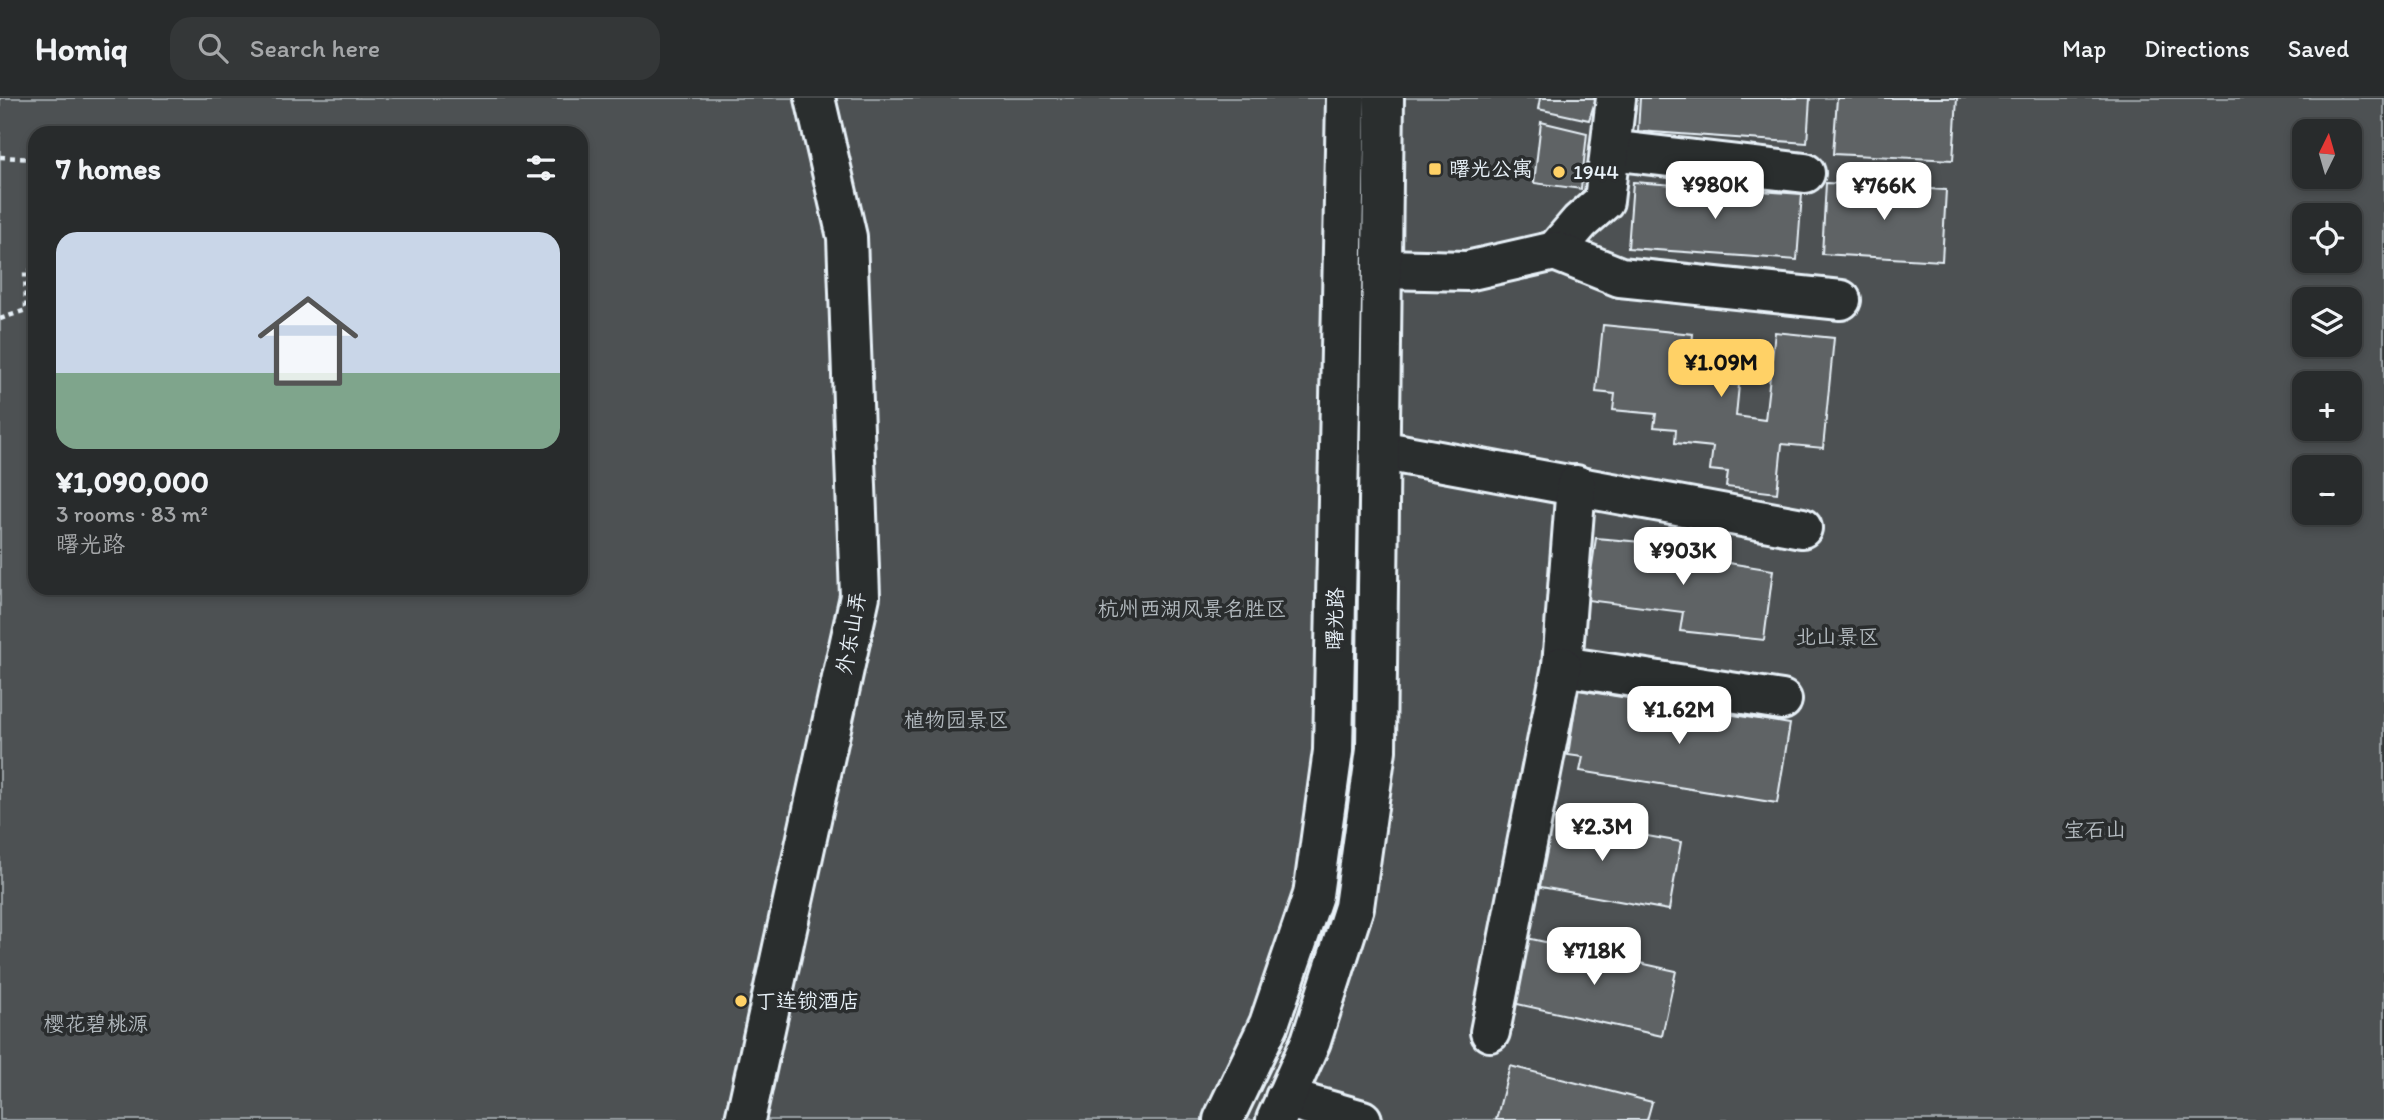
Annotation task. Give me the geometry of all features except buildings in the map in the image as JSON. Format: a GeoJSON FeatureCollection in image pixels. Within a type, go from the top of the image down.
{"type":"FeatureCollection","features":[{"type":"Feature","properties":{"kind":"main road","name":"外东山弄"},"geometry":{"type":"LineString","coordinates":[[745,1120],[860,596],[847,237],[815,98]]}},
{"type":"Feature","properties":{"kind":"main road","name":"曙光路"},"geometry":{"type":"LineString","coordinates":[[1223,1120],[1269,1024],[1313,895],[1333,751],[1346,98]]}},
{"type":"Feature","properties":{"kind":"main road","name":"曙光路"},"geometry":{"type":"LineString","coordinates":[[1280,1109],[1311,1041],[1354,907],[1376,750],[1384,98]]}},
{"type":"Feature","properties":{"kind":"main road"},"geometry":{"type":"LineString","coordinates":[[1555,251],[1580,222],[1604,201],[1616,98]]}},
{"type":"Feature","properties":{"kind":"main road"},"geometry":{"type":"LineString","coordinates":[[1610,150],[1805,173]]}},
{"type":"Feature","properties":{"kind":"main road"},"geometry":{"type":"LineString","coordinates":[[1382,269],[1467,271],[1555,251],[1620,277],[1841,300]]}},
{"type":"Feature","properties":{"kind":"main road"},"geometry":{"type":"LineString","coordinates":[[1379,450],[1802,528]]}},
{"type":"Feature","properties":{"kind":"main road"},"geometry":{"type":"LineString","coordinates":[[1490,1032],[1562,666],[1576,485]]}},
{"type":"Feature","properties":{"kind":"main road"},"geometry":{"type":"LineString","coordinates":[[1562,666],[1782,700]]}},
{"type":"Feature","properties":{"kind":"main road"},"geometry":{"type":"LineString","coordinates":[[1280,1109],[1362,1120]]}},
{"type":"Feature","properties":{"kind":"path"},"geometry":{"type":"LineString","coordinates":[[0,157],[28,159]]}},
{"type":"Feature","properties":{"kind":"path"},"geometry":{"type":"LineString","coordinates":[[0,319],[26,310],[24,271],[28,271]]}},
{"type":"Feature","properties":{"kind":"green space","name":"杭州西湖风景名胜区"},"geometry":{"type":"Polygon","coordinates":[[[0,98],[2384,98],[2384,1120],[0,1120],[0,98]]]}},
{"type":"Feature","properties":{"kind":"place","name":"曙光公寓"},"geometry":{"type":"Point","coordinates":[1435,169]}},
{"type":"Feature","properties":{"kind":"place","name":"1944"},"geometry":{"type":"Point","coordinates":[1559,172]}},
{"type":"Feature","properties":{"kind":"place","name":"丁连锁酒店"},"geometry":{"type":"Point","coordinates":[741,1001]}},
{"type":"Feature","properties":{"kind":"park label","name":"北山景区"},"geometry":{"type":"Point","coordinates":[1837,637]}},
{"type":"Feature","properties":{"kind":"park label","name":"植物园景区"},"geometry":{"type":"Point","coordinates":[956,720]}},
{"type":"Feature","properties":{"kind":"park label","name":"宝石山"},"geometry":{"type":"Point","coordinates":[2095,830]}},
{"type":"Feature","properties":{"kind":"park label","name":"樱花碧桃源"},"geometry":{"type":"Point","coordinates":[96,1024]}}]}
